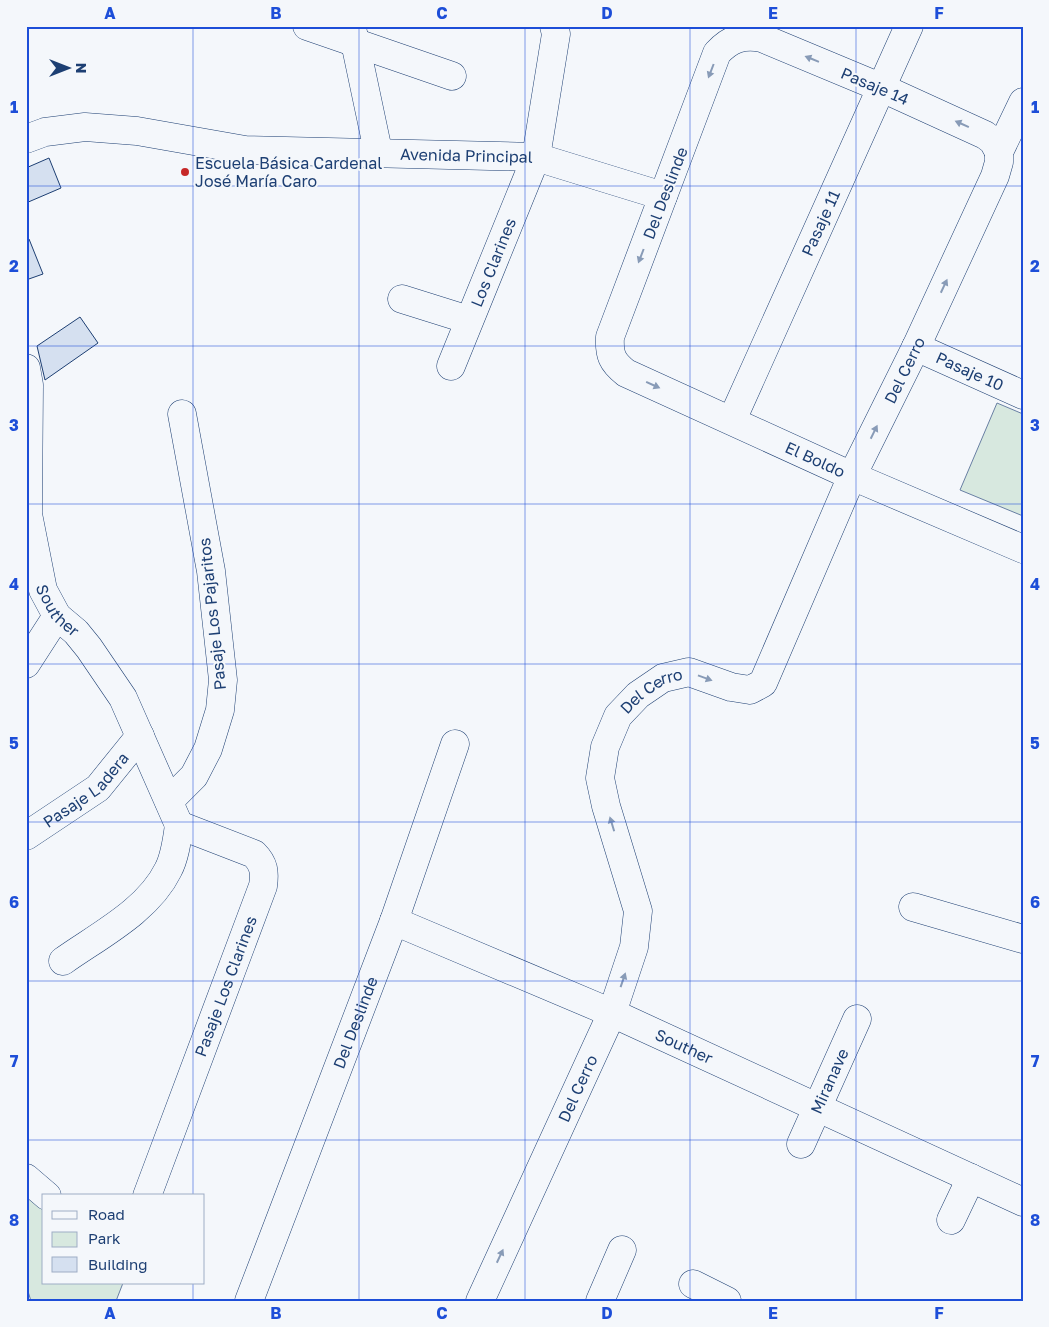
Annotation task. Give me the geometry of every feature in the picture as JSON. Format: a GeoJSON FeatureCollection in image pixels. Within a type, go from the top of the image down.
{"type":"FeatureCollection","features":[{"type":"Feature","properties":{"kind":"street"},"geometry":{"type":"LineString","coordinates":[[307,26],[354,34],[452,76]]}},
{"type":"Feature","properties":{"kind":"street","name":"Los Clarines"},"geometry":{"type":"LineString","coordinates":[[451,366],[536,157],[556,34],[554,26]]}},
{"type":"Feature","properties":{"kind":"street","name":"Pasaje 11"},"geometry":{"type":"LineString","coordinates":[[732,420],[909,26]]}},
{"type":"Feature","properties":{"kind":"street"},"geometry":{"type":"LineString","coordinates":[[354,34],[378,151]]}},
{"type":"Feature","properties":{"kind":"street","name":"Pasaje 14"},"geometry":{"type":"LineString","coordinates":[[741,37],[762,38],[882,88],[985,134],[993,141],[999,152]]}},
{"type":"Feature","properties":{"kind":"street","name":"Del Deslinde"},"geometry":{"type":"LineString","coordinates":[[612,360],[609,350],[610,337],[717,53],[726,43],[741,37]]}},
{"type":"Feature","properties":{"kind":"street","name":"Del Cerro"},"geometry":{"type":"LineString","coordinates":[[480,1301],[612,1013],[634,947],[638,928],[638,911],[606,806],[600,778],[605,747],[618,716],[638,695],[662,678],[689,672],[731,687],[750,690],[763,683],[852,476],[916,347],[995,176],[999,162],[999,152],[1023,102]]}},
{"type":"Feature","properties":{"kind":"street","name":"Avenida Principal"},"geometry":{"type":"LineString","coordinates":[[26,139],[45,132],[86,128],[137,131],[245,150],[378,151],[536,157],[663,196]]}},
{"type":"Feature","properties":{"kind":"street"},"geometry":{"type":"LineString","coordinates":[[402,299],[469,320]]}},
{"type":"Feature","properties":{"kind":"street","name":"Pasaje 10"},"geometry":{"type":"LineString","coordinates":[[916,347],[1020,388]]}},
{"type":"Feature","properties":{"kind":"street","name":"El Boldo"},"geometry":{"type":"LineString","coordinates":[[612,360],[626,373],[852,476],[1023,549]]}},
{"type":"Feature","properties":{"kind":"street","name":"Souther"},"geometry":{"type":"LineString","coordinates":[[26,368],[29,385],[28,514],[43,590],[58,616],[76,632],[105,669],[123,698],[174,813]]}},
{"type":"Feature","properties":{"kind":"street","name":"Pasaje Los Pajaritos"},"geometry":{"type":"LineString","coordinates":[[174,813],[208,749],[220,710],[223,680],[211,571],[182,414]]}},
{"type":"Feature","properties":{"kind":"street"},"geometry":{"type":"LineString","coordinates":[[26,664],[58,616]]}},
{"type":"Feature","properties":{"kind":"street","name":"Pasaje Ladera"},"geometry":{"type":"LineString","coordinates":[[26,836],[98,788],[140,736]]}},
{"type":"Feature","properties":{"kind":"street","name":"Del Deslinde"},"geometry":{"type":"LineString","coordinates":[[249,1301],[394,921],[455,744]]}},
{"type":"Feature","properties":{"kind":"street"},"geometry":{"type":"LineString","coordinates":[[63,961],[128,915],[154,891],[168,870],[174,813]]}},
{"type":"Feature","properties":{"kind":"street","name":"Pasaje Los Clarines"},"geometry":{"type":"LineString","coordinates":[[148,1194],[263,886],[265,875],[262,862],[254,854],[174,813]]}},
{"type":"Feature","properties":{"kind":"street"},"geometry":{"type":"LineString","coordinates":[[913,907],[1023,939]]}},
{"type":"Feature","properties":{"kind":"street","name":"Souther"},"geometry":{"type":"LineString","coordinates":[[394,921],[612,1013],[1023,1202]]}},
{"type":"Feature","properties":{"kind":"street","name":"Miranave"},"geometry":{"type":"LineString","coordinates":[[801,1144],[857,1019]]}},
{"type":"Feature","properties":{"kind":"street"},"geometry":{"type":"LineString","coordinates":[[26,1178],[45,1194]]}},
{"type":"Feature","properties":{"kind":"street"},"geometry":{"type":"LineString","coordinates":[[951,1220],[971,1178]]}},
{"type":"Feature","properties":{"kind":"street"},"geometry":{"type":"LineString","coordinates":[[600,1301],[622,1250]]}},
{"type":"Feature","properties":{"kind":"street"},"geometry":{"type":"LineString","coordinates":[[692,1284],[727,1301]]}},
{"type":"Feature","properties":{"kind":"green space"},"geometry":{"type":"Polygon","coordinates":[[[997,403],[1023,414],[1023,516],[960,490],[997,403]]]}},
{"type":"Feature","properties":{"kind":"green space"},"geometry":{"type":"Polygon","coordinates":[[[26,1191],[42,1202],[42,1284],[123,1284],[116,1301],[31,1301],[26,1285],[26,1191]]]}},
{"type":"Feature","properties":{"kind":"building"},"geometry":{"type":"Polygon","coordinates":[[[49,158],[61,188],[26,203],[26,168],[49,158]]]}},
{"type":"Feature","properties":{"kind":"building"},"geometry":{"type":"Polygon","coordinates":[[[29,239],[43,274],[26,280],[26,240],[29,239]]]}},
{"type":"Feature","properties":{"kind":"building"},"geometry":{"type":"Polygon","coordinates":[[[80,317],[98,343],[45,380],[37,346],[80,317]]]}},
{"type":"Feature","properties":{"kind":"place","name":"Escuela Básica Cardenal José María Caro"},"geometry":{"type":"Point","coordinates":[185,172]}}]}
